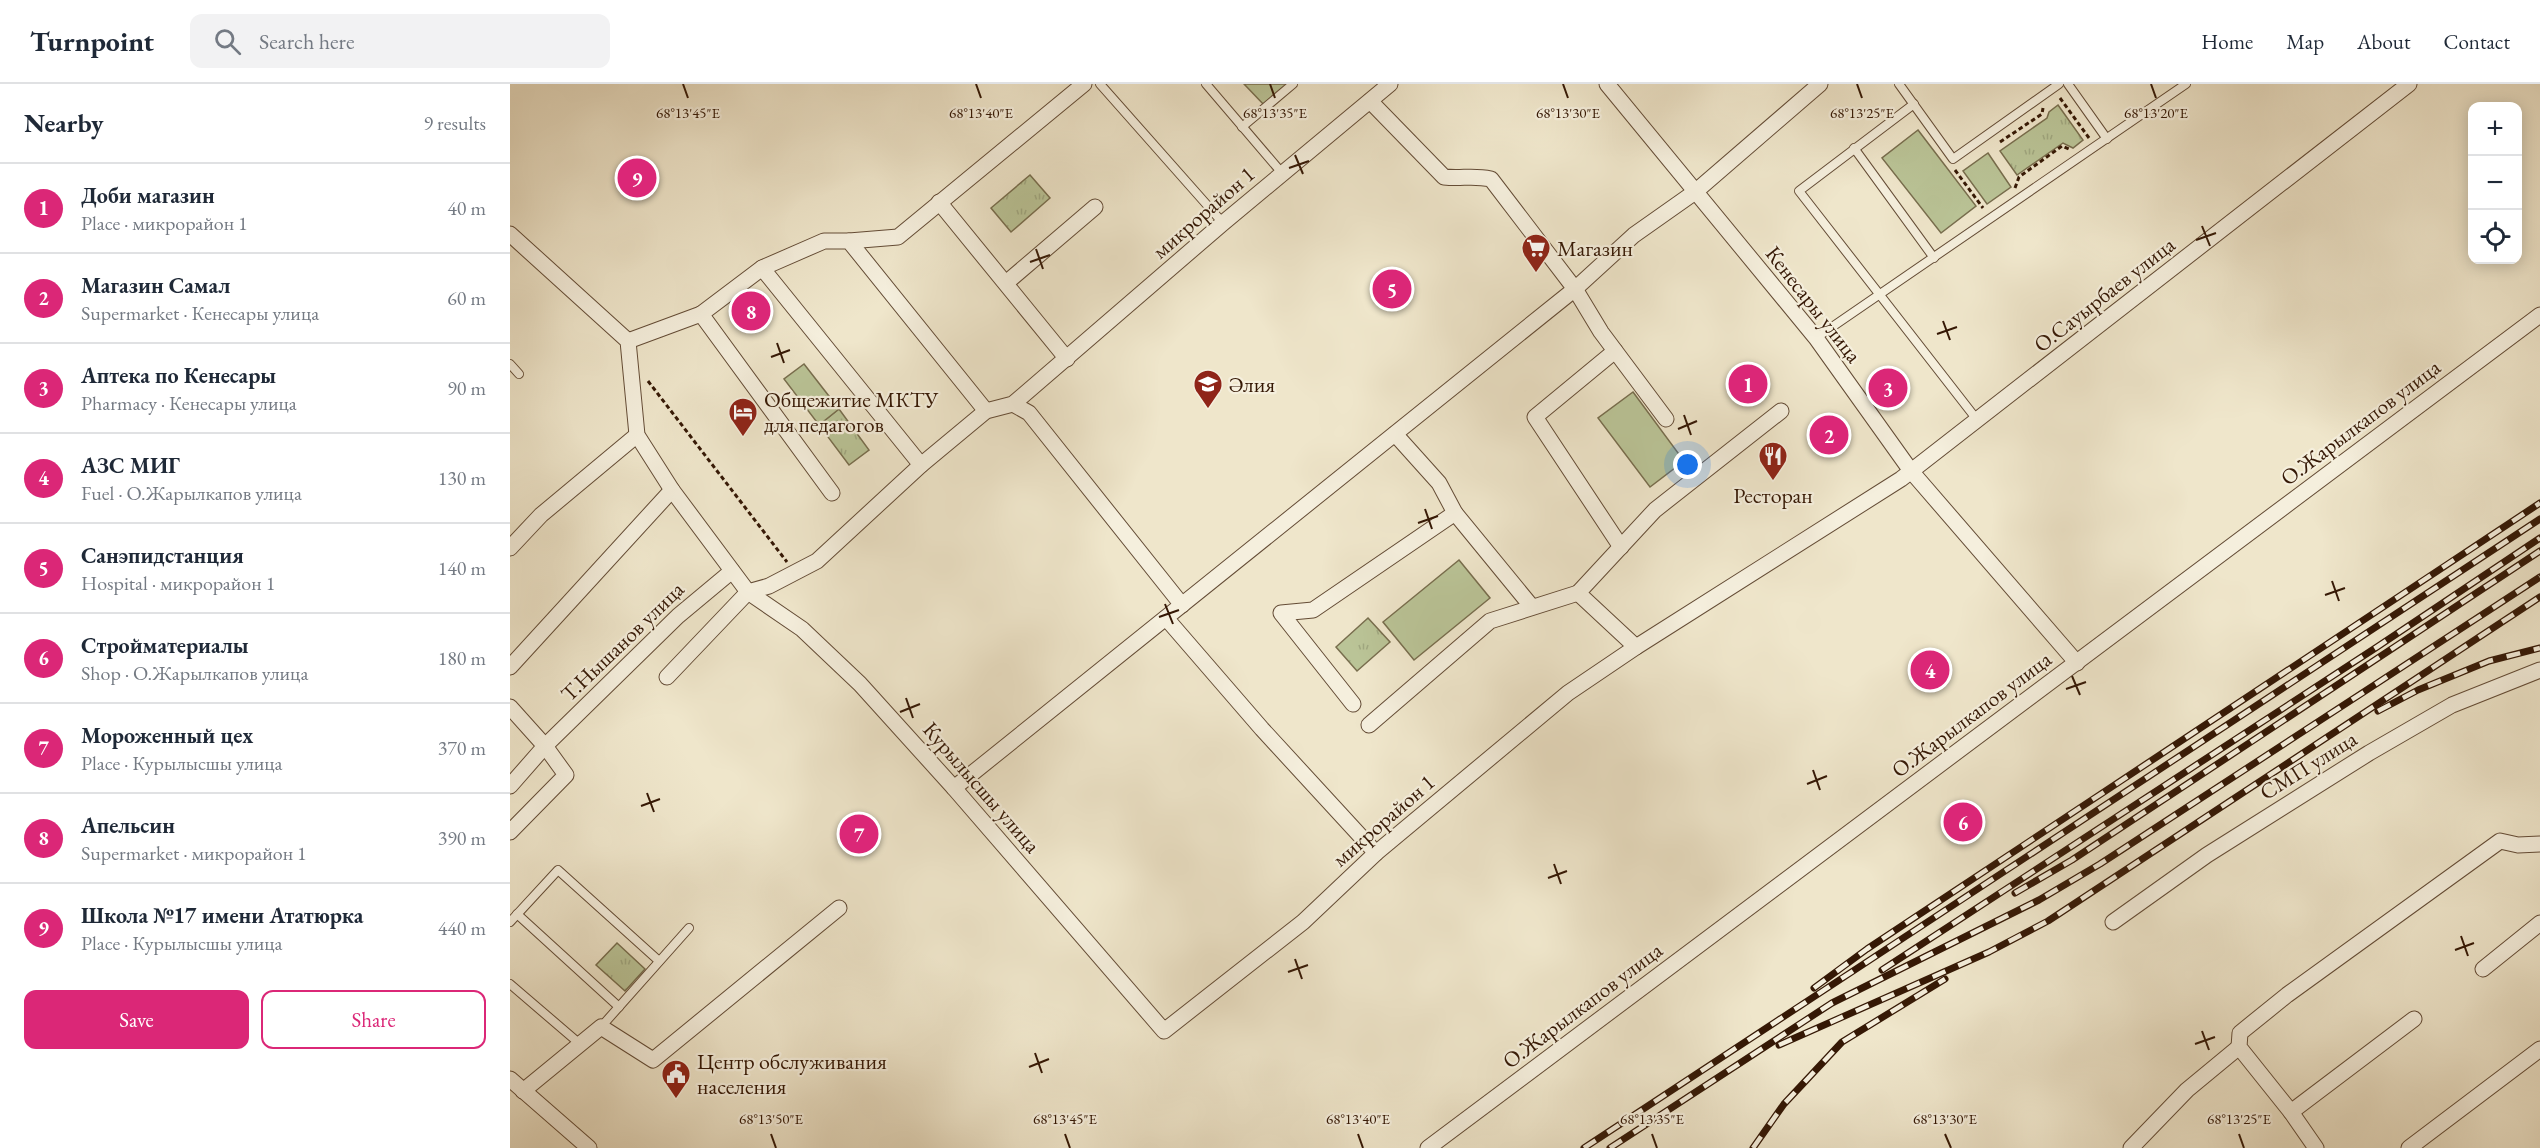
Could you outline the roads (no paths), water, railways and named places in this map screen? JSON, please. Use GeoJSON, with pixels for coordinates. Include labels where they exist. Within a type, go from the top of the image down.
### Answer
{"type":"FeatureCollection","features":[{"type":"Feature","properties":{"kind":"street"},"geometry":{"type":"LineString","coordinates":[[510,234],[629,349],[701,314],[762,268],[824,241],[898,237],[1084,84]]}},
{"type":"Feature","properties":{"kind":"street","name":"микрорайон 1"},"geometry":{"type":"LineString","coordinates":[[1013,404],[1222,223],[1390,84]]}},
{"type":"Feature","properties":{"kind":"street","name":"Кенесары улица"},"geometry":{"type":"LineString","coordinates":[[1607,84],[1816,338],[1911,471],[2077,663]]}},
{"type":"Feature","properties":{"kind":"street"},"geometry":{"type":"LineString","coordinates":[[954,788],[1575,289],[1634,235],[1695,192],[1820,84]]}},
{"type":"Feature","properties":{"kind":"street","name":"О.Сауырбаев улица"},"geometry":{"type":"LineString","coordinates":[[1911,471],[2409,84]]}},
{"type":"Feature","properties":{"kind":"street"},"geometry":{"type":"LineString","coordinates":[[1370,100],[1444,177],[1458,178],[1472,175],[1491,179],[1575,289],[1616,351],[1666,418]]}},
{"type":"Feature","properties":{"kind":"street"},"geometry":{"type":"LineString","coordinates":[[939,202],[1067,359]]}},
{"type":"Feature","properties":{"kind":"street"},"geometry":{"type":"LineString","coordinates":[[1006,283],[1095,207]]}},
{"type":"Feature","properties":{"kind":"street"},"geometry":{"type":"LineString","coordinates":[[849,241],[986,411]]}},
{"type":"Feature","properties":{"kind":"street"},"geometry":{"type":"LineString","coordinates":[[762,268],[921,465]]}},
{"type":"Feature","properties":{"kind":"street"},"geometry":{"type":"LineString","coordinates":[[701,314],[832,493]]}},
{"type":"Feature","properties":{"kind":"street","name":"О.Жарылкапов улица"},"geometry":{"type":"LineString","coordinates":[[1428,1148],[2540,315]]}},
{"type":"Feature","properties":{"kind":"street","name":"Курылысшы улица"},"geometry":{"type":"LineString","coordinates":[[629,349],[637,435],[672,490],[748,592],[802,629],[860,684],[954,788],[1164,1031]]}},
{"type":"Feature","properties":{"kind":"street"},"geometry":{"type":"LineString","coordinates":[[1616,351],[1535,417],[1621,547]]}},
{"type":"Feature","properties":{"kind":"street"},"geometry":{"type":"LineString","coordinates":[[667,677],[748,592],[770,586],[817,561],[921,465],[986,411],[1013,404],[1029,413],[1182,605]]}},
{"type":"Feature","properties":{"kind":"street"},"geometry":{"type":"LineString","coordinates":[[1369,725],[1490,621],[1578,593],[1655,510],[1781,411]]}},
{"type":"Feature","properties":{"kind":"street"},"geometry":{"type":"LineString","coordinates":[[1395,434],[1439,483],[1455,513],[1532,607]]}},
{"type":"Feature","properties":{"kind":"street"},"geometry":{"type":"LineString","coordinates":[[510,548],[542,515],[637,435]]}},
{"type":"Feature","properties":{"kind":"street","name":"микрорайон 1"},"geometry":{"type":"LineString","coordinates":[[1164,1031],[1303,922],[1376,853],[1568,693],[1911,471]]}},
{"type":"Feature","properties":{"kind":"street"},"geometry":{"type":"LineString","coordinates":[[510,667],[672,490]]}},
{"type":"Feature","properties":{"kind":"street"},"geometry":{"type":"LineString","coordinates":[[1353,704],[1281,613],[1313,610],[1455,513]]}},
{"type":"Feature","properties":{"kind":"street","name":"Т.Нышанов улица"},"geometry":{"type":"LineString","coordinates":[[510,786],[545,746],[678,616],[732,571]]}},
{"type":"Feature","properties":{"kind":"street"},"geometry":{"type":"LineString","coordinates":[[1578,593],[1636,647]]}},
{"type":"Feature","properties":{"kind":"street"},"geometry":{"type":"LineString","coordinates":[[1166,618],[1254,720],[1376,853]]}},
{"type":"Feature","properties":{"kind":"street","name":"СМП улица"},"geometry":{"type":"LineString","coordinates":[[2113,922],[2207,855],[2369,753],[2452,705],[2540,670]]}},
{"type":"Feature","properties":{"kind":"street"},"geometry":{"type":"LineString","coordinates":[[510,707],[545,746],[566,776],[510,832]]}},
{"type":"Feature","properties":{"kind":"street"},"geometry":{"type":"LineString","coordinates":[[2316,1148],[2291,1112],[2239,1047],[2240,1033],[2287,994],[2500,841],[2518,845],[2540,844]]}},
{"type":"Feature","properties":{"kind":"street"},"geometry":{"type":"LineString","coordinates":[[523,1091],[601,1027],[653,1060],[838,908]]}},
{"type":"Feature","properties":{"kind":"street"},"geometry":{"type":"LineString","coordinates":[[2483,969],[2540,923]]}},
{"type":"Feature","properties":{"kind":"street"},"geometry":{"type":"LineString","coordinates":[[2291,1112],[2414,1019]]}},
{"type":"Feature","properties":{"kind":"street"},"geometry":{"type":"LineString","coordinates":[[2131,1148],[2187,1090],[2239,1047]]}},
{"type":"Feature","properties":{"kind":"street"},"geometry":{"type":"LineString","coordinates":[[2409,1148],[2540,1049]]}},
{"type":"Feature","properties":{"kind":"street"},"geometry":{"type":"LineString","coordinates":[[510,1079],[589,1148]]}},
{"type":"Feature","properties":{"kind":"lane"},"geometry":{"type":"LineString","coordinates":[[1101,84],[1222,223]]}},
{"type":"Feature","properties":{"kind":"lane"},"geometry":{"type":"LineString","coordinates":[[1206,84],[1282,173]]}},
{"type":"Feature","properties":{"kind":"lane"},"geometry":{"type":"LineString","coordinates":[[1242,127],[1293,84]]}},
{"type":"Feature","properties":{"kind":"lane"},"geometry":{"type":"LineString","coordinates":[[1899,84],[1953,159],[2059,84]]}},
{"type":"Feature","properties":{"kind":"lane"},"geometry":{"type":"LineString","coordinates":[[2068,84],[2107,139]]}},
{"type":"Feature","properties":{"kind":"lane"},"geometry":{"type":"LineString","coordinates":[[1816,338],[2186,84]]}},
{"type":"Feature","properties":{"kind":"lane"},"geometry":{"type":"LineString","coordinates":[[1914,104],[1799,191],[1978,421]]}},
{"type":"Feature","properties":{"kind":"lane"},"geometry":{"type":"LineString","coordinates":[[1854,148],[1934,258]]}},
{"type":"Feature","properties":{"kind":"lane"},"geometry":{"type":"LineString","coordinates":[[510,364],[519,374]]}},
{"type":"Feature","properties":{"kind":"lane"},"geometry":{"type":"LineString","coordinates":[[510,922],[558,870],[659,961]]}},
{"type":"Feature","properties":{"kind":"lane"},"geometry":{"type":"LineString","coordinates":[[517,914],[619,1007]]}},
{"type":"Feature","properties":{"kind":"lane"},"geometry":{"type":"LineString","coordinates":[[601,1027],[689,928]]}},
{"type":"Feature","properties":{"kind":"lane"},"geometry":{"type":"LineString","coordinates":[[510,984],[580,1044]]}},
{"type":"Feature","properties":{"kind":"railway"},"geometry":{"type":"LineString","coordinates":[[1814,988],[1867,949],[2540,503]]}},
{"type":"Feature","properties":{"kind":"railway"},"geometry":{"type":"LineString","coordinates":[[1584,1148],[2540,519]]}},
{"type":"Feature","properties":{"kind":"railway"},"geometry":{"type":"LineString","coordinates":[[1882,970],[2540,538]]}},
{"type":"Feature","properties":{"kind":"railway"},"geometry":{"type":"LineString","coordinates":[[2015,893],[2072,860],[2540,551]]}},
{"type":"Feature","properties":{"kind":"railway"},"geometry":{"type":"LineString","coordinates":[[1610,1148],[1832,1003],[2039,900],[2100,864],[2540,577]]}},
{"type":"Feature","properties":{"kind":"railway"},"geometry":{"type":"LineString","coordinates":[[1779,1045],[1989,952],[2048,921],[2540,597]]}},
{"type":"Feature","properties":{"kind":"railway"},"geometry":{"type":"LineString","coordinates":[[2378,711],[2418,690],[2489,661],[2540,648]]}},
{"type":"Feature","properties":{"kind":"railway"},"geometry":{"type":"LineString","coordinates":[[1753,1148],[1784,1104],[1842,1042],[1945,979]]}},
{"type":"Feature","properties":{"kind":"place","name":"Школа №17 имени Ататюрка"},"geometry":{"type":"Point","coordinates":[637,178]}},
{"type":"Feature","properties":{"kind":"place","name":"Магазин"},"geometry":{"type":"Point","coordinates":[1536,274]}},
{"type":"Feature","properties":{"kind":"place","name":"Санэпидстанция"},"geometry":{"type":"Point","coordinates":[1392,289]}},
{"type":"Feature","properties":{"kind":"place","name":"Апельсин"},"geometry":{"type":"Point","coordinates":[751,311]}},
{"type":"Feature","properties":{"kind":"place","name":"Доби магазин"},"geometry":{"type":"Point","coordinates":[1748,384]}},
{"type":"Feature","properties":{"kind":"place","name":"Аптека по Кенесары"},"geometry":{"type":"Point","coordinates":[1888,388]}},
{"type":"Feature","properties":{"kind":"place","name":"Әлия"},"geometry":{"type":"Point","coordinates":[1208,410]}},
{"type":"Feature","properties":{"kind":"place","name":"Магазин Самал"},"geometry":{"type":"Point","coordinates":[1829,435]}},
{"type":"Feature","properties":{"kind":"place","name":"Общежитие МКТУ для педагогов"},"geometry":{"type":"Point","coordinates":[743,438]}},
{"type":"Feature","properties":{"kind":"place","name":"Ресторан"},"geometry":{"type":"Point","coordinates":[1773,482]}},
{"type":"Feature","properties":{"kind":"place","name":"АЗС МИГ"},"geometry":{"type":"Point","coordinates":[1930,670]}},
{"type":"Feature","properties":{"kind":"place","name":"Стройматериалы"},"geometry":{"type":"Point","coordinates":[1963,822]}},
{"type":"Feature","properties":{"kind":"place","name":"Мороженный цех"},"geometry":{"type":"Point","coordinates":[859,834]}},
{"type":"Feature","properties":{"kind":"place","name":"Центр обслуживания населения"},"geometry":{"type":"Point","coordinates":[676,1100]}}]}
